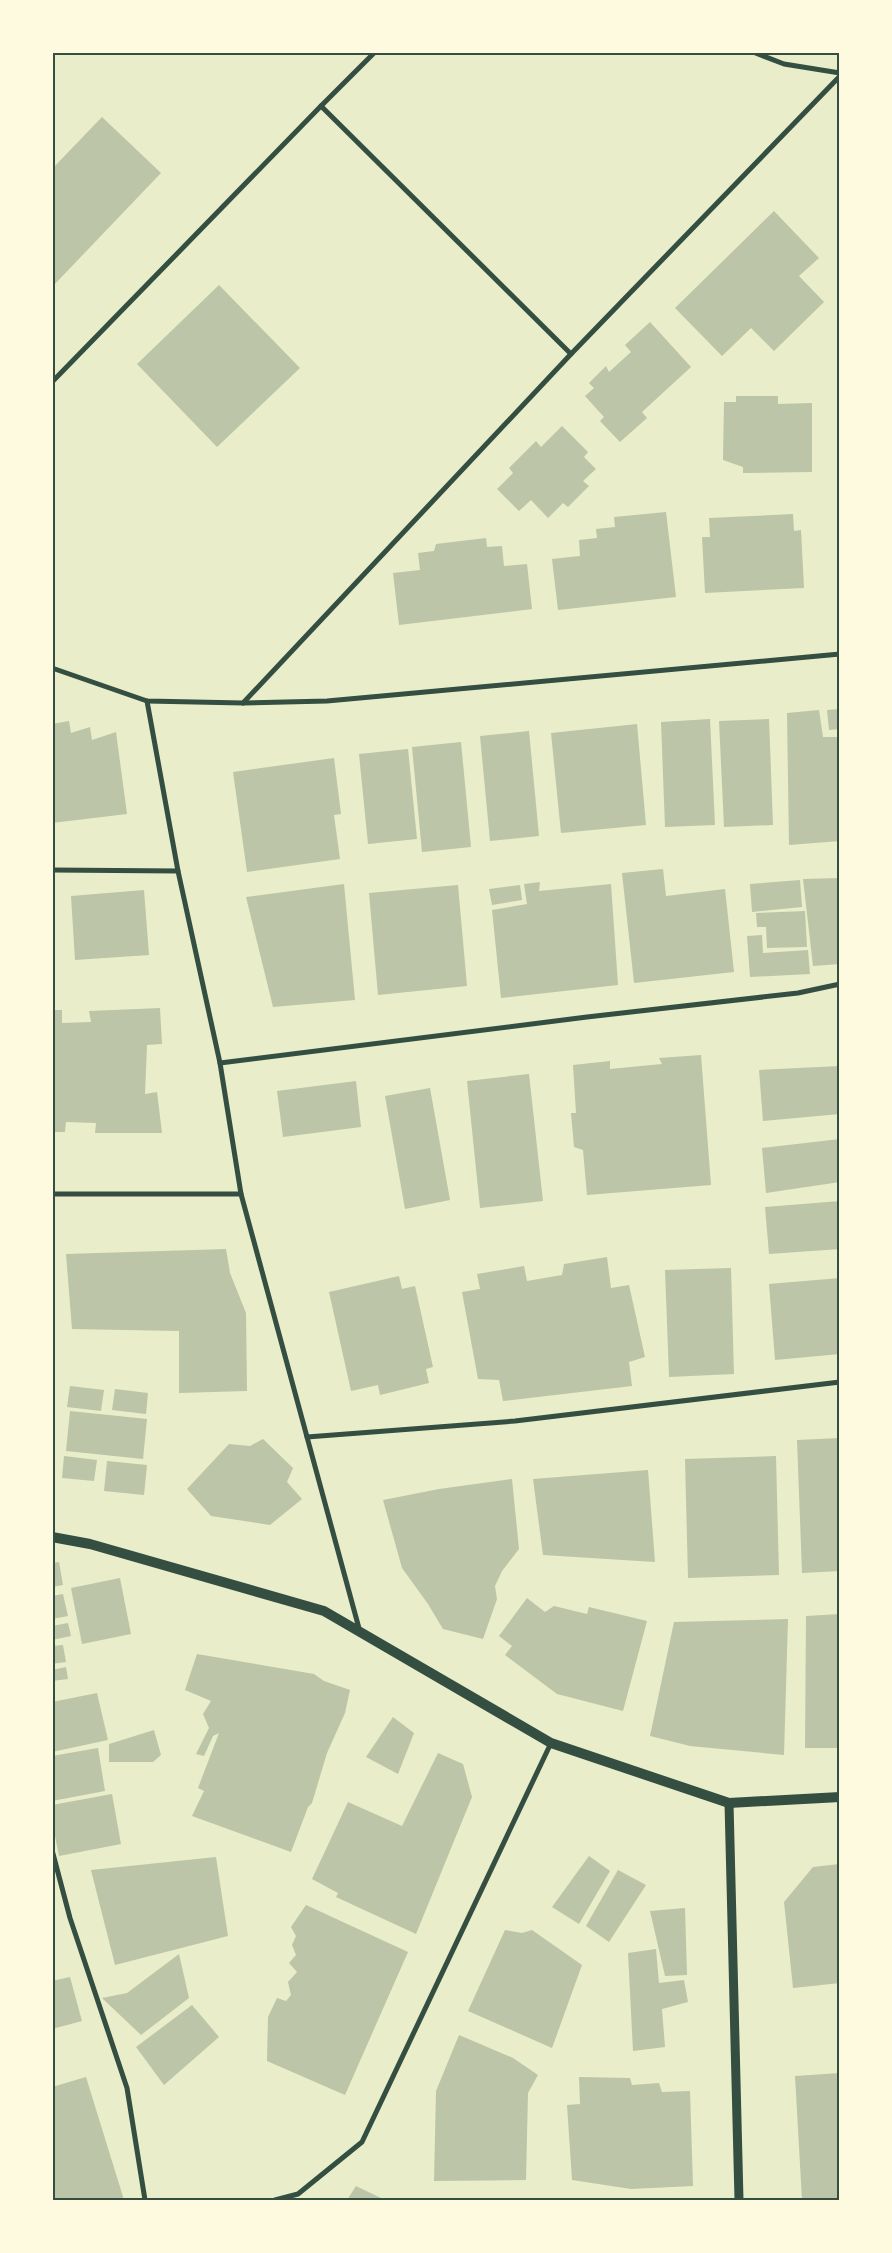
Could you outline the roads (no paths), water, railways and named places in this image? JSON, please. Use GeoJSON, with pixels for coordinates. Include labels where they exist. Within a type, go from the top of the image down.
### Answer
{"type":"FeatureCollection","features":[{"type":"Feature","properties":{"kind":"main road"},"geometry":{"type":"LineString","coordinates":[[52,1536],[90,1544],[324,1611],[551,1743],[730,1803],[840,1797]]}},
{"type":"Feature","properties":{"kind":"street"},"geometry":{"type":"LineString","coordinates":[[52,382],[375,52]]}},
{"type":"Feature","properties":{"kind":"street"},"geometry":{"type":"LineString","coordinates":[[753,52],[784,64],[840,75]]}},
{"type":"Feature","properties":{"kind":"street"},"geometry":{"type":"LineString","coordinates":[[244,703],[570,354],[840,75]]}},
{"type":"Feature","properties":{"kind":"street"},"geometry":{"type":"LineString","coordinates":[[321,106],[570,354]]}},
{"type":"Feature","properties":{"kind":"street"},"geometry":{"type":"LineString","coordinates":[[52,668],[147,701],[244,703],[327,701],[840,654]]}},
{"type":"Feature","properties":{"kind":"street"},"geometry":{"type":"LineString","coordinates":[[147,701],[178,871],[220,1063],[241,1194],[360,1632]]}},
{"type":"Feature","properties":{"kind":"street"},"geometry":{"type":"LineString","coordinates":[[52,870],[178,871]]}},
{"type":"Feature","properties":{"kind":"street"},"geometry":{"type":"LineString","coordinates":[[220,1063],[586,1017],[798,993],[840,984]]}},
{"type":"Feature","properties":{"kind":"street"},"geometry":{"type":"LineString","coordinates":[[52,1194],[241,1194]]}},
{"type":"Feature","properties":{"kind":"street"},"geometry":{"type":"LineString","coordinates":[[307,1437],[515,1421],[840,1382]]}},
{"type":"Feature","properties":{"kind":"street"},"geometry":{"type":"LineString","coordinates":[[276,2200],[298,2194],[362,2142],[551,1743]]}},
{"type":"Feature","properties":{"kind":"street"},"geometry":{"type":"LineString","coordinates":[[730,1803],[739,2200]]}},
{"type":"Feature","properties":{"kind":"street"},"geometry":{"type":"LineString","coordinates":[[52,1850],[70,1918],[128,2088],[145,2200]]}}]}
